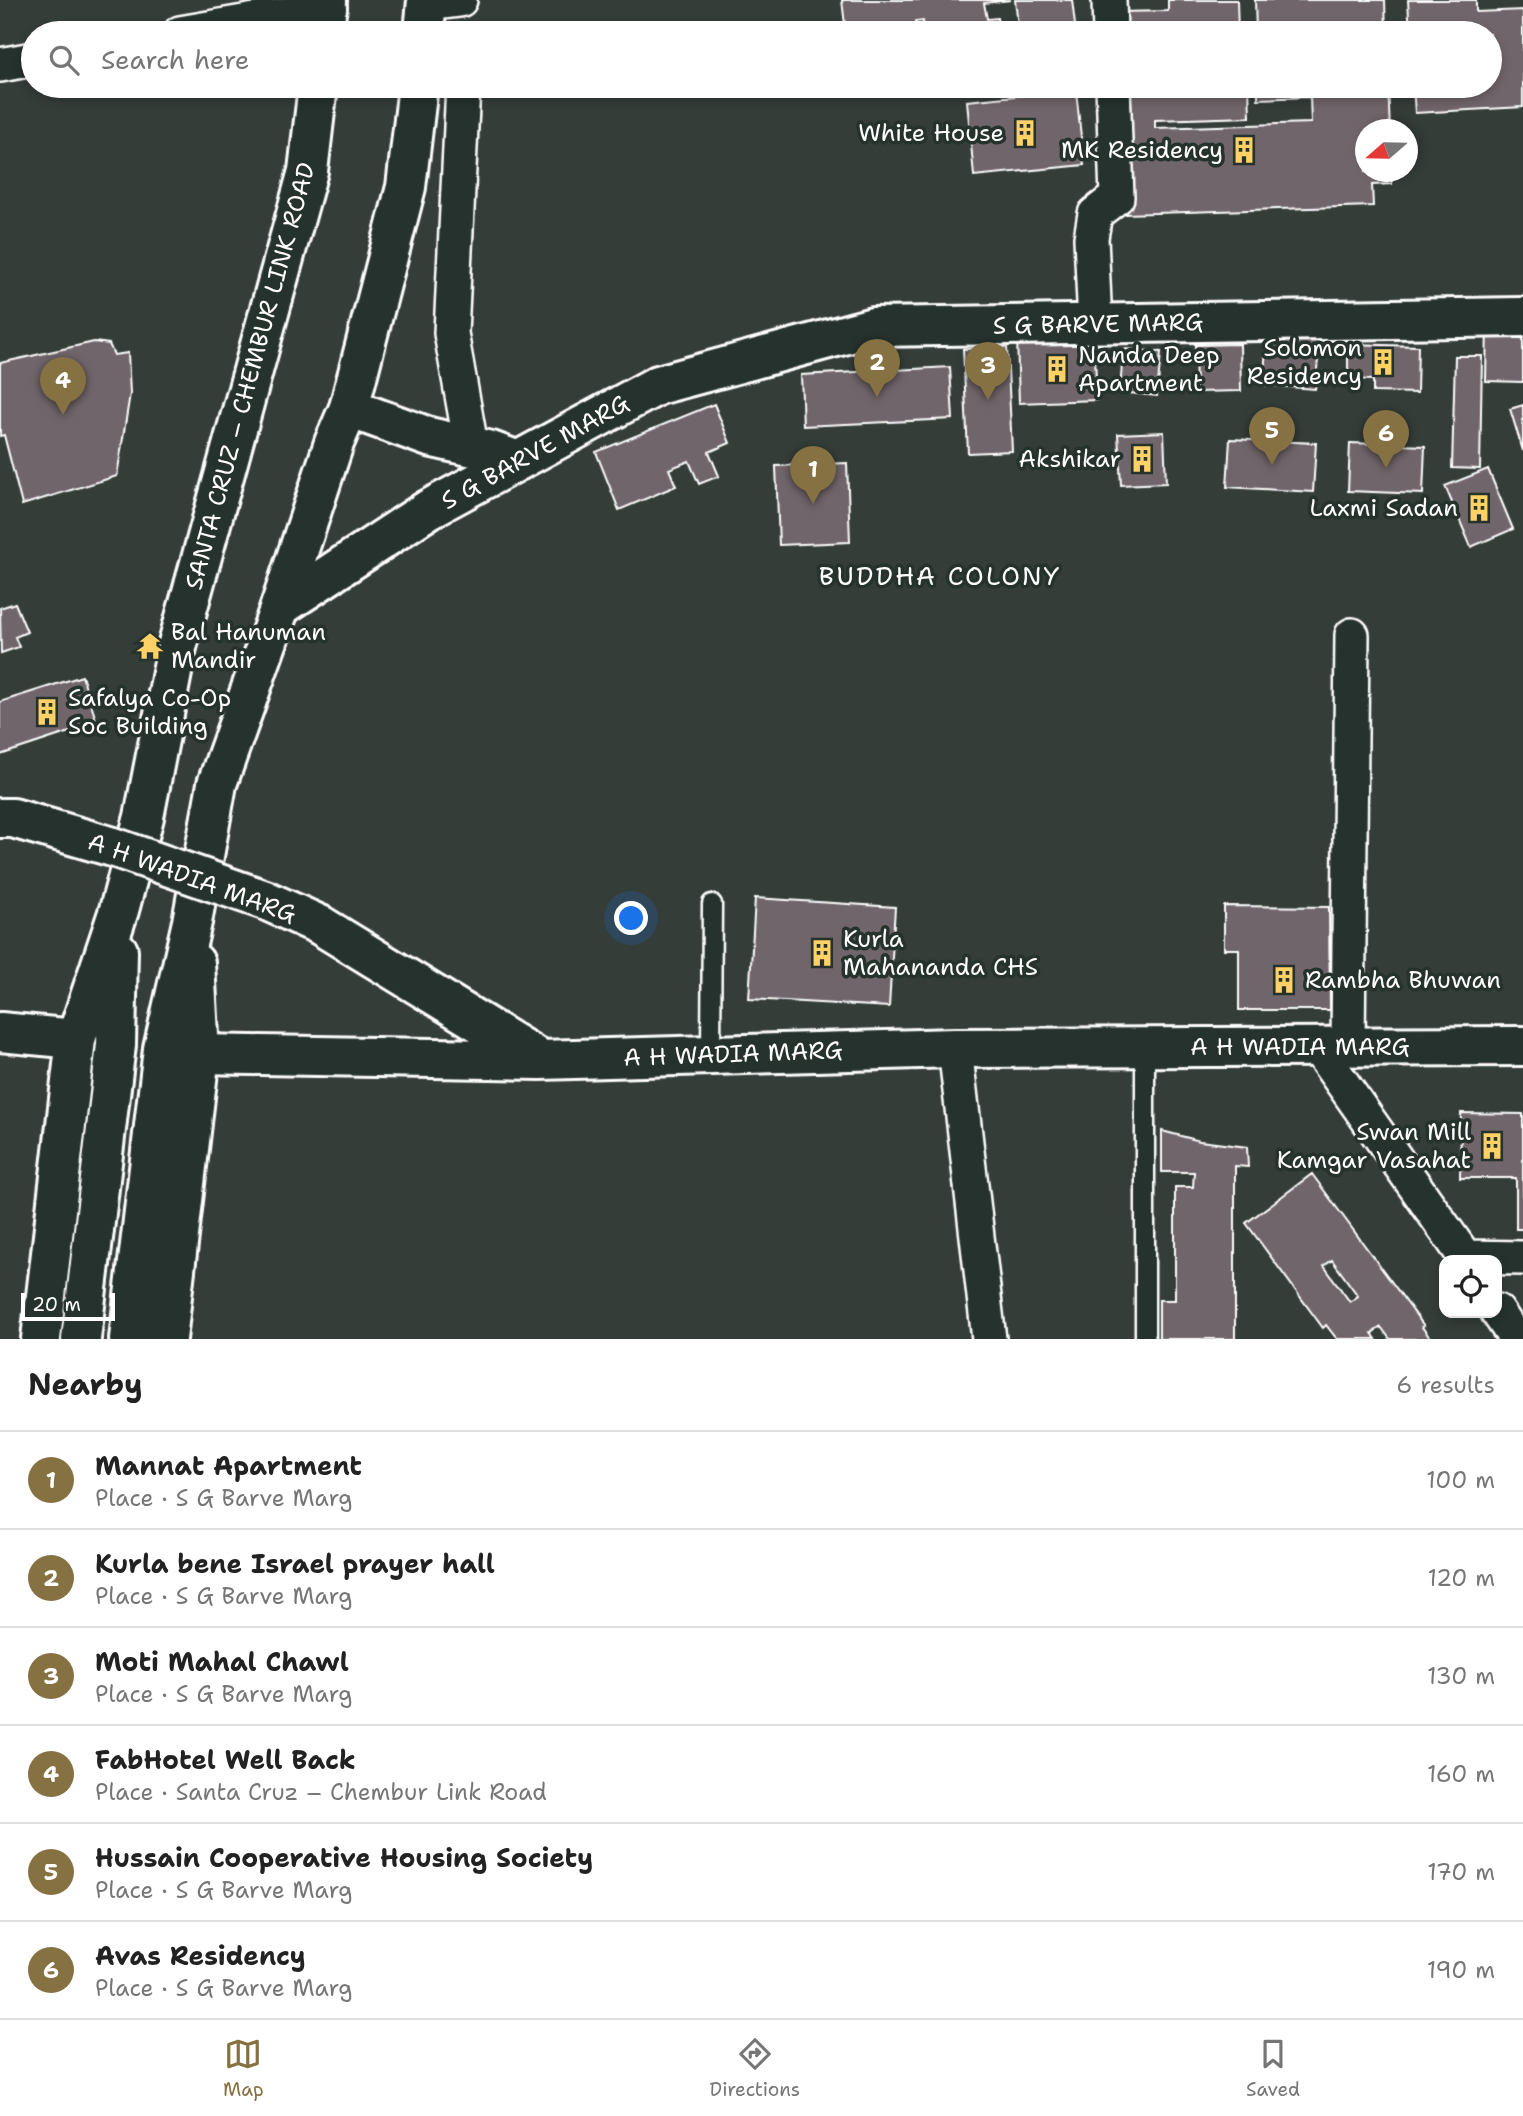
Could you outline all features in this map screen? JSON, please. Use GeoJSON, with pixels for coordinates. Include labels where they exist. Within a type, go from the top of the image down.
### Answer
{"type":"FeatureCollection","features":[{"type":"Feature","properties":{"kind":"main road","name":"SANTA CRUZ – CHEMBUR LINK ROAD"},"geometry":{"type":"LineString","coordinates":[[119,910],[144,817],[177,647],[308,171],[317,98]]}},
{"type":"Feature","properties":{"kind":"main road"},"geometry":{"type":"LineString","coordinates":[[129,1339],[163,1049],[192,922],[217,784],[348,408],[406,187],[417,98]]}},
{"type":"Feature","properties":{"kind":"main road","name":"S G BARVE MARG"},"geometry":{"type":"LineString","coordinates":[[280,607],[429,509],[658,385],[873,327],[1523,317]]}},
{"type":"Feature","properties":{"kind":"main road"},"geometry":{"type":"LineString","coordinates":[[348,408],[429,437],[491,451],[518,461]]}},
{"type":"Feature","properties":{"kind":"main road","name":"A H WADIA MARG"},"geometry":{"type":"LineString","coordinates":[[0,818],[13,818],[113,847],[265,900],[320,925],[540,1060],[956,1048],[1523,1046]]}},
{"type":"Feature","properties":{"kind":"main road"},"geometry":{"type":"LineString","coordinates":[[41,1339],[76,1039],[119,910]]}},
{"type":"Feature","properties":{"kind":"main road"},"geometry":{"type":"LineString","coordinates":[[81,1339],[116,1045],[119,910]]}},
{"type":"Feature","properties":{"kind":"main road"},"geometry":{"type":"LineString","coordinates":[[167,1339],[200,1054],[192,922]]}},
{"type":"Feature","properties":{"kind":"main road"},"geometry":{"type":"LineString","coordinates":[[0,1032],[76,1039]]}},
{"type":"Feature","properties":{"kind":"main road"},"geometry":{"type":"LineString","coordinates":[[200,1054],[540,1060]]}},
{"type":"Feature","properties":{"kind":"street"},"geometry":{"type":"LineString","coordinates":[[1109,0],[1110,21]]}},
{"type":"Feature","properties":{"kind":"street"},"geometry":{"type":"LineString","coordinates":[[254,21],[316,11]]}},
{"type":"Feature","properties":{"kind":"street"},"geometry":{"type":"LineString","coordinates":[[0,65],[21,61]]}},
{"type":"Feature","properties":{"kind":"street"},"geometry":{"type":"LineString","coordinates":[[462,98],[451,333],[471,446]]}},
{"type":"Feature","properties":{"kind":"street"},"geometry":{"type":"LineString","coordinates":[[1095,324],[1091,238],[1095,214],[1117,197],[1113,98]]}},
{"type":"Feature","properties":{"kind":"street"},"geometry":{"type":"LineString","coordinates":[[1352,635],[1333,1047],[1463,1255]]}},
{"type":"Feature","properties":{"kind":"street"},"geometry":{"type":"LineString","coordinates":[[956,1048],[989,1339]]}},
{"type":"Feature","properties":{"kind":"street"},"geometry":{"type":"LineString","coordinates":[[1502,1258],[1523,1258]]}},
{"type":"Feature","properties":{"kind":"street"},"geometry":{"type":"LineString","coordinates":[[1502,1318],[1516,1339]]}},
{"type":"Feature","properties":{"kind":"lane"},"geometry":{"type":"LineString","coordinates":[[711,1055],[712,904]]}},
{"type":"Feature","properties":{"kind":"lane"},"geometry":{"type":"LineString","coordinates":[[1145,1047],[1145,1339]]}},
{"type":"Feature","properties":{"kind":"building"},"geometry":{"type":"Polygon","coordinates":[[[842,0],[1011,0],[984,3],[987,19],[997,18],[997,21],[845,21],[842,0]]]}},
{"type":"Feature","properties":{"kind":"building"},"geometry":{"type":"Polygon","coordinates":[[[1015,0],[1072,0],[1075,21],[1018,21],[1015,0]]]}},
{"type":"Feature","properties":{"kind":"building"},"geometry":{"type":"Polygon","coordinates":[[[1168,0],[1237,0],[1238,21],[1117,21],[1117,12],[1168,11],[1168,0]]]}},
{"type":"Feature","properties":{"kind":"building"},"geometry":{"type":"Polygon","coordinates":[[[1255,0],[1385,0],[1386,21],[1256,21],[1255,0]]]}},
{"type":"Feature","properties":{"kind":"building"},"geometry":{"type":"Polygon","coordinates":[[[1408,0],[1476,0],[1476,12],[1523,10],[1523,107],[1415,113],[1414,98],[1502,98],[1502,21],[1409,21],[1408,0]]]}},
{"type":"Feature","properties":{"kind":"building","name":"White House"},"geometry":{"type":"Polygon","coordinates":[[[997,98],[1077,98],[1084,165],[974,176],[967,101],[997,98]]]}},
{"type":"Feature","properties":{"kind":"building","name":"MK Residency"},"geometry":{"type":"Polygon","coordinates":[[[1120,98],[1249,98],[1250,117],[1155,120],[1155,128],[1311,123],[1310,98],[1389,98],[1390,119],[1355,119],[1355,182],[1392,182],[1372,185],[1373,206],[1125,214],[1120,98]]]}},
{"type":"Feature","properties":{"kind":"building"},"geometry":{"type":"Polygon","coordinates":[[[1487,321],[1523,322],[1523,382],[1486,381],[1487,321]]]}},
{"type":"Feature","properties":{"kind":"building","name":"Nanda Deep Apartment"},"geometry":{"type":"Polygon","coordinates":[[[1094,335],[1097,400],[1019,403],[1017,337],[1094,335]]]}},
{"type":"Feature","properties":{"kind":"building"},"geometry":{"type":"Polygon","coordinates":[[[1267,336],[1320,340],[1315,389],[1263,385],[1267,336]]]}},
{"type":"Feature","properties":{"kind":"building"},"geometry":{"type":"Polygon","coordinates":[[[94,342],[109,344],[114,355],[128,353],[130,394],[117,476],[22,505],[4,435],[0,436],[0,363],[94,342]]]}},
{"type":"Feature","properties":{"kind":"building"},"geometry":{"type":"Polygon","coordinates":[[[1240,344],[1241,391],[1196,392],[1195,345],[1240,344]]]}},
{"type":"Feature","properties":{"kind":"building","name":"Solomon Residency"},"geometry":{"type":"Polygon","coordinates":[[[1348,344],[1418,346],[1417,393],[1373,392],[1373,380],[1348,379],[1348,344]]]}},
{"type":"Feature","properties":{"kind":"building"},"geometry":{"type":"Polygon","coordinates":[[[1007,347],[1012,451],[968,453],[963,349],[1007,347]]]}},
{"type":"Feature","properties":{"kind":"building"},"geometry":{"type":"Polygon","coordinates":[[[1123,349],[1161,352],[1157,396],[1120,392],[1123,349]]]}},
{"type":"Feature","properties":{"kind":"building"},"geometry":{"type":"Polygon","coordinates":[[[1455,356],[1482,356],[1480,469],[1452,468],[1455,356]]]}},
{"type":"Feature","properties":{"kind":"building"},"geometry":{"type":"Polygon","coordinates":[[[950,367],[953,419],[803,426],[801,375],[950,367]]]}},
{"type":"Feature","properties":{"kind":"building"},"geometry":{"type":"Polygon","coordinates":[[[714,404],[730,443],[709,452],[719,476],[699,484],[689,461],[669,469],[676,486],[619,510],[596,452],[714,404]]]}},
{"type":"Feature","properties":{"kind":"building"},"geometry":{"type":"Polygon","coordinates":[[[1523,405],[1523,451],[1510,409],[1523,405]]]}},
{"type":"Feature","properties":{"kind":"building","name":"Akshikar"},"geometry":{"type":"Polygon","coordinates":[[[1164,432],[1166,483],[1121,485],[1118,434],[1164,432]]]}},
{"type":"Feature","properties":{"kind":"building"},"geometry":{"type":"Polygon","coordinates":[[[1230,439],[1316,443],[1313,492],[1227,487],[1230,439]]]}},
{"type":"Feature","properties":{"kind":"building"},"geometry":{"type":"Polygon","coordinates":[[[1350,443],[1425,446],[1423,494],[1348,491],[1350,443]]]}},
{"type":"Feature","properties":{"kind":"building"},"geometry":{"type":"Polygon","coordinates":[[[847,463],[850,542],[779,545],[776,466],[847,463]]]}},
{"type":"Feature","properties":{"kind":"building","name":"Laxmi Sadan"},"geometry":{"type":"Polygon","coordinates":[[[1488,469],[1513,529],[1471,547],[1445,486],[1488,469]]]}},
{"type":"Feature","properties":{"kind":"building"},"geometry":{"type":"Polygon","coordinates":[[[15,603],[27,632],[15,637],[19,647],[1,653],[0,608],[15,603]]]}},
{"type":"Feature","properties":{"kind":"building","name":"Safalya Co-Op Soc Building"},"geometry":{"type":"Polygon","coordinates":[[[82,676],[97,723],[0,755],[0,702],[82,676]]]}},
{"type":"Feature","properties":{"kind":"building","name":"Kurla Mahananda CHS"},"geometry":{"type":"Polygon","coordinates":[[[755,898],[895,907],[889,1007],[749,999],[755,898]]]}},
{"type":"Feature","properties":{"kind":"building","name":"Rambha Bhuwan"},"geometry":{"type":"Polygon","coordinates":[[[1224,906],[1329,907],[1330,1010],[1239,1010],[1239,949],[1224,949],[1224,906]]]}},
{"type":"Feature","properties":{"kind":"building","name":"Swan Mill Kamgar Vasahat"},"geometry":{"type":"Polygon","coordinates":[[[1461,1113],[1523,1114],[1523,1229],[1516,1229],[1516,1178],[1460,1178],[1461,1113]]]}},
{"type":"Feature","properties":{"kind":"building"},"geometry":{"type":"Polygon","coordinates":[[[1162,1131],[1200,1141],[1247,1147],[1248,1167],[1235,1166],[1235,1339],[1159,1339],[1159,1300],[1175,1300],[1175,1187],[1193,1187],[1194,1172],[1162,1172],[1162,1131]]]}},
{"type":"Feature","properties":{"kind":"building"},"geometry":{"type":"Polygon","coordinates":[[[1312,1174],[1431,1339],[1390,1339],[1381,1327],[1372,1333],[1376,1339],[1337,1339],[1326,1325],[1323,1328],[1246,1223],[1312,1174]],[[1332,1260],[1324,1266],[1350,1302],[1358,1296],[1332,1260]]]}},
{"type":"Feature","properties":{"kind":"place","name":"White House"},"geometry":{"type":"Point","coordinates":[1025,133]}},
{"type":"Feature","properties":{"kind":"place","name":"MK Residency"},"geometry":{"type":"Point","coordinates":[1244,150]}},
{"type":"Feature","properties":{"kind":"place","name":"Solomon Residency"},"geometry":{"type":"Point","coordinates":[1383,362]}},
{"type":"Feature","properties":{"kind":"place","name":"Nanda Deep Apartment"},"geometry":{"type":"Point","coordinates":[1057,369]}},
{"type":"Feature","properties":{"kind":"place","name":"Kurla bene Israel prayer hall"},"geometry":{"type":"Point","coordinates":[877,397]}},
{"type":"Feature","properties":{"kind":"place","name":"Moti Mahal Chawl"},"geometry":{"type":"Point","coordinates":[988,400]}},
{"type":"Feature","properties":{"kind":"place","name":"FabHotel Well Back"},"geometry":{"type":"Point","coordinates":[63,415]}},
{"type":"Feature","properties":{"kind":"place","name":"Akshikar"},"geometry":{"type":"Point","coordinates":[1142,459]}},
{"type":"Feature","properties":{"kind":"place","name":"Hussain Cooperative Housing Society"},"geometry":{"type":"Point","coordinates":[1272,465]}},
{"type":"Feature","properties":{"kind":"place","name":"Avas Residency"},"geometry":{"type":"Point","coordinates":[1386,468]}},
{"type":"Feature","properties":{"kind":"place","name":"Mannat Apartment"},"geometry":{"type":"Point","coordinates":[813,504]}},
{"type":"Feature","properties":{"kind":"place","name":"Laxmi Sadan"},"geometry":{"type":"Point","coordinates":[1479,508]}},
{"type":"Feature","properties":{"kind":"place","name":"Bal Hanuman Mandir"},"geometry":{"type":"Point","coordinates":[150,646]}},
{"type":"Feature","properties":{"kind":"place","name":"Safalya Co-Op Soc Building"},"geometry":{"type":"Point","coordinates":[47,712]}},
{"type":"Feature","properties":{"kind":"place","name":"Kurla Mahananda CHS"},"geometry":{"type":"Point","coordinates":[822,953]}},
{"type":"Feature","properties":{"kind":"place","name":"Rambha Bhuwan"},"geometry":{"type":"Point","coordinates":[1284,980]}},
{"type":"Feature","properties":{"kind":"place","name":"Swan Mill Kamgar Vasahat"},"geometry":{"type":"Point","coordinates":[1492,1146]}},
{"type":"Feature","properties":{"kind":"district","name":"BUDDHA COLONY"},"geometry":{"type":"Point","coordinates":[940,576]}}]}
